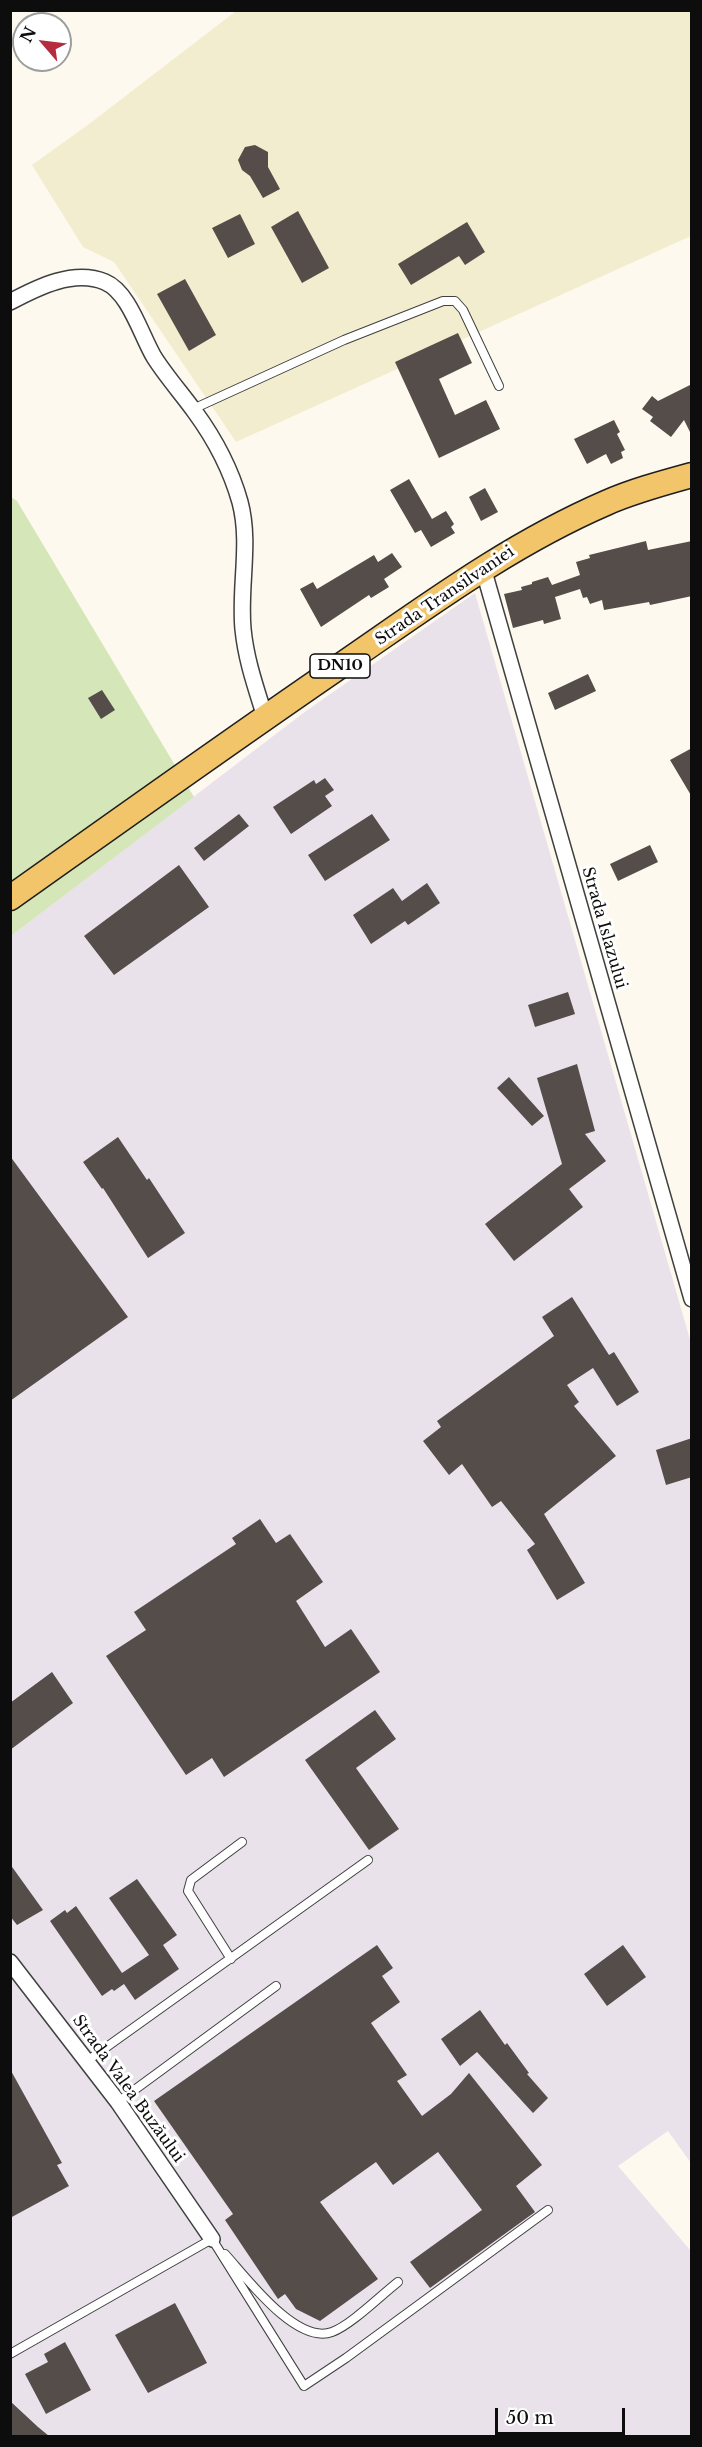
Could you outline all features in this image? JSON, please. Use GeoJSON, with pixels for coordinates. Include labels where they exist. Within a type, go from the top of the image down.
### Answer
{"type":"FeatureCollection","features":[{"type":"Feature","properties":{"kind":"main road","name":"Strada Transilvaniei"},"geometry":{"type":"LineString","coordinates":[[10,898],[265,717],[483,568],[531,540],[606,503],[692,475]]}},
{"type":"Feature","properties":{"kind":"street"},"geometry":{"type":"LineString","coordinates":[[10,302],[41,285],[60,281],[91,278],[106,283],[120,292],[155,358],[193,409],[228,467],[240,502],[244,527],[243,628],[250,672],[265,717]]}},
{"type":"Feature","properties":{"kind":"street","name":"Strada Islazului"},"geometry":{"type":"LineString","coordinates":[[483,568],[692,1299]]}},
{"type":"Feature","properties":{"kind":"street","name":"Strada Valea Buzăului"},"geometry":{"type":"LineString","coordinates":[[10,1962],[118,2102],[212,2240]]}},
{"type":"Feature","properties":{"kind":"lane"},"geometry":{"type":"LineString","coordinates":[[193,409],[344,340],[443,301],[455,301],[463,310],[500,386]]}},
{"type":"Feature","properties":{"kind":"lane"},"geometry":{"type":"LineString","coordinates":[[231,1959],[188,1891],[191,1881],[242,1842]]}},
{"type":"Feature","properties":{"kind":"lane"},"geometry":{"type":"LineString","coordinates":[[87,2061],[368,1860]]}},
{"type":"Feature","properties":{"kind":"lane"},"geometry":{"type":"LineString","coordinates":[[118,2102],[276,1986]]}},
{"type":"Feature","properties":{"kind":"lane"},"geometry":{"type":"LineString","coordinates":[[212,2240],[304,2386],[346,2358],[548,2210]]}},
{"type":"Feature","properties":{"kind":"lane"},"geometry":{"type":"LineString","coordinates":[[212,2240],[280,2314],[297,2326],[313,2332],[327,2334],[341,2328],[398,2282]]}},
{"type":"Feature","properties":{"kind":"lane"},"geometry":{"type":"LineString","coordinates":[[10,2354],[212,2240]]}},
{"type":"Feature","properties":{"kind":"shaded area"},"geometry":{"type":"Polygon","coordinates":[[[236,11],[691,11],[691,236],[236,442],[114,262],[83,247],[32,165],[236,11]]]}},
{"type":"Feature","properties":{"kind":"shaded area"},"geometry":{"type":"Polygon","coordinates":[[[475,593],[691,1343],[691,2163],[668,2131],[618,2166],[691,2251],[691,2436],[11,2436],[11,936],[306,711],[475,593]]]}},
{"type":"Feature","properties":{"kind":"green space"},"geometry":{"type":"Polygon","coordinates":[[[11,497],[17,501],[194,797],[11,936],[11,497]]]}},
{"type":"Feature","properties":{"kind":"building"},"geometry":{"type":"Polygon","coordinates":[[[255,145],[268,152],[268,167],[280,189],[263,198],[250,176],[242,170],[238,160],[245,147],[255,145]]]}},
{"type":"Feature","properties":{"kind":"building"},"geometry":{"type":"Polygon","coordinates":[[[298,211],[329,268],[302,283],[271,227],[298,211]]]}},
{"type":"Feature","properties":{"kind":"building"},"geometry":{"type":"Polygon","coordinates":[[[240,214],[255,244],[228,258],[212,228],[240,214]]]}},
{"type":"Feature","properties":{"kind":"building"},"geometry":{"type":"Polygon","coordinates":[[[467,222],[485,252],[465,265],[459,256],[411,285],[398,264],[467,222]]]}},
{"type":"Feature","properties":{"kind":"building"},"geometry":{"type":"Polygon","coordinates":[[[185,279],[216,335],[189,351],[157,294],[185,279]]]}},
{"type":"Feature","properties":{"kind":"building"},"geometry":{"type":"Polygon","coordinates":[[[458,333],[472,363],[439,379],[455,415],[486,400],[500,429],[439,458],[395,362],[458,333]]]}},
{"type":"Feature","properties":{"kind":"building"},"geometry":{"type":"Polygon","coordinates":[[[692,384],[692,436],[684,420],[671,437],[650,421],[653,417],[642,409],[652,396],[658,401],[692,384]]]}},
{"type":"Feature","properties":{"kind":"building"},"geometry":{"type":"Polygon","coordinates":[[[614,420],[620,432],[617,434],[625,450],[621,452],[623,458],[611,464],[606,454],[587,464],[574,439],[614,420]]]}},
{"type":"Feature","properties":{"kind":"building"},"geometry":{"type":"Polygon","coordinates":[[[409,479],[432,519],[446,511],[454,524],[451,527],[455,533],[431,547],[421,530],[415,533],[390,490],[409,479]]]}},
{"type":"Feature","properties":{"kind":"building"},"geometry":{"type":"Polygon","coordinates":[[[485,488],[498,512],[481,521],[469,497],[485,488]]]}},
{"type":"Feature","properties":{"kind":"building"},"geometry":{"type":"Polygon","coordinates":[[[646,541],[648,550],[692,541],[692,596],[650,605],[649,602],[604,610],[602,600],[590,604],[587,597],[583,598],[580,589],[555,597],[561,619],[544,624],[543,620],[513,628],[504,594],[522,590],[521,587],[548,577],[552,585],[580,575],[576,562],[590,558],[589,555],[646,541]]]}},
{"type":"Feature","properties":{"kind":"building"},"geometry":{"type":"Polygon","coordinates":[[[392,553],[402,567],[384,579],[389,587],[371,598],[369,595],[321,627],[300,589],[313,582],[317,589],[374,555],[378,562],[392,553]]]}},
{"type":"Feature","properties":{"kind":"building"},"geometry":{"type":"Polygon","coordinates":[[[588,674],[596,691],[555,710],[548,693],[588,674]]]}},
{"type":"Feature","properties":{"kind":"building"},"geometry":{"type":"Polygon","coordinates":[[[102,690],[115,710],[101,719],[88,698],[102,690]]]}},
{"type":"Feature","properties":{"kind":"building"},"geometry":{"type":"Polygon","coordinates":[[[692,748],[692,797],[670,760],[692,748]]]}},
{"type":"Feature","properties":{"kind":"building"},"geometry":{"type":"Polygon","coordinates":[[[325,778],[334,790],[325,796],[332,806],[291,834],[273,807],[314,780],[316,784],[325,778]]]}},
{"type":"Feature","properties":{"kind":"building"},"geometry":{"type":"Polygon","coordinates":[[[239,814],[249,826],[204,861],[194,848],[239,814]]]}},
{"type":"Feature","properties":{"kind":"building"},"geometry":{"type":"Polygon","coordinates":[[[372,814],[390,840],[325,881],[308,855],[372,814]]]}},
{"type":"Feature","properties":{"kind":"building"},"geometry":{"type":"Polygon","coordinates":[[[650,845],[658,862],[618,881],[610,864],[650,845]]]}},
{"type":"Feature","properties":{"kind":"building"},"geometry":{"type":"Polygon","coordinates":[[[179,865],[209,907],[114,975],[84,936],[179,865]]]}},
{"type":"Feature","properties":{"kind":"building"},"geometry":{"type":"Polygon","coordinates":[[[427,883],[440,903],[408,925],[405,921],[371,944],[353,915],[393,888],[402,901],[427,883]]]}},
{"type":"Feature","properties":{"kind":"building"},"geometry":{"type":"Polygon","coordinates":[[[568,992],[575,1014],[535,1027],[528,1005],[568,992]]]}},
{"type":"Feature","properties":{"kind":"building"},"geometry":{"type":"Polygon","coordinates":[[[577,1064],[595,1131],[585,1134],[606,1161],[569,1189],[583,1207],[514,1261],[485,1224],[562,1164],[537,1078],[577,1064]]]}},
{"type":"Feature","properties":{"kind":"building"},"geometry":{"type":"Polygon","coordinates":[[[509,1077],[544,1116],[532,1126],[497,1088],[509,1077]]]}},
{"type":"Feature","properties":{"kind":"building"},"geometry":{"type":"Polygon","coordinates":[[[118,1137],[147,1180],[149,1178],[185,1233],[148,1258],[103,1188],[83,1162],[118,1137]]]}},
{"type":"Feature","properties":{"kind":"building"},"geometry":{"type":"Polygon","coordinates":[[[10,1156],[128,1317],[10,1401],[10,1156]]]}},
{"type":"Feature","properties":{"kind":"building"},"geometry":{"type":"Polygon","coordinates":[[[572,1297],[609,1355],[614,1352],[639,1392],[617,1406],[593,1368],[567,1385],[579,1402],[574,1406],[616,1456],[544,1514],[585,1583],[557,1600],[527,1550],[535,1544],[501,1501],[492,1507],[462,1464],[449,1475],[423,1441],[441,1427],[437,1421],[554,1336],[542,1317],[572,1297]]]}},
{"type":"Feature","properties":{"kind":"building"},"geometry":{"type":"Polygon","coordinates":[[[692,1438],[692,1477],[666,1485],[656,1450],[692,1438]]]}},
{"type":"Feature","properties":{"kind":"building"},"geometry":{"type":"Polygon","coordinates":[[[260,1519],[276,1543],[290,1534],[323,1582],[296,1601],[325,1647],[351,1629],[380,1672],[224,1777],[212,1758],[186,1775],[106,1656],[146,1630],[134,1612],[236,1544],[232,1538],[260,1519]]]}},
{"type":"Feature","properties":{"kind":"building"},"geometry":{"type":"Polygon","coordinates":[[[52,1672],[73,1703],[10,1750],[10,1703],[52,1672]]]}},
{"type":"Feature","properties":{"kind":"building"},"geometry":{"type":"Polygon","coordinates":[[[375,1710],[396,1739],[356,1768],[399,1829],[369,1850],[305,1760],[375,1710]]]}},
{"type":"Feature","properties":{"kind":"building"},"geometry":{"type":"Polygon","coordinates":[[[10,1864],[43,1910],[17,1925],[10,1916],[10,1864]]]}},
{"type":"Feature","properties":{"kind":"building"},"geometry":{"type":"Polygon","coordinates":[[[137,1879],[177,1935],[163,1945],[179,1969],[135,2000],[124,1984],[102,1996],[50,1921],[65,1910],[67,1913],[76,1906],[122,1973],[149,1955],[109,1898],[137,1879]]]}},
{"type":"Feature","properties":{"kind":"building"},"geometry":{"type":"Polygon","coordinates":[[[377,1945],[393,1968],[382,1976],[400,2002],[371,2023],[407,2075],[397,2081],[422,2116],[451,2094],[469,2073],[542,2165],[516,2186],[535,2212],[430,2288],[410,2262],[482,2210],[438,2152],[393,2185],[376,2162],[320,2202],[378,2279],[320,2321],[296,2309],[285,2294],[278,2299],[225,2220],[233,2214],[154,2101],[377,1945]]]}},
{"type":"Feature","properties":{"kind":"building"},"geometry":{"type":"Polygon","coordinates":[[[623,1945],[646,1977],[607,2006],[584,1974],[623,1945]]]}},
{"type":"Feature","properties":{"kind":"building"},"geometry":{"type":"Polygon","coordinates":[[[480,2010],[529,2073],[527,2074],[548,2098],[533,2113],[477,2052],[460,2066],[441,2039],[480,2010]]]}},
{"type":"Feature","properties":{"kind":"building"},"geometry":{"type":"Polygon","coordinates":[[[10,2069],[62,2163],[57,2165],[69,2186],[10,2218],[10,2069]]]}},
{"type":"Feature","properties":{"kind":"building"},"geometry":{"type":"Polygon","coordinates":[[[175,2303],[207,2363],[148,2393],[115,2335],[175,2303]]]}},
{"type":"Feature","properties":{"kind":"building"},"geometry":{"type":"Polygon","coordinates":[[[65,2342],[91,2390],[46,2414],[25,2374],[48,2362],[44,2354],[65,2342]]]}},
{"type":"Feature","properties":{"kind":"building"},"geometry":{"type":"Polygon","coordinates":[[[10,2401],[38,2427],[49,2436],[10,2436],[10,2401]]]}}]}
